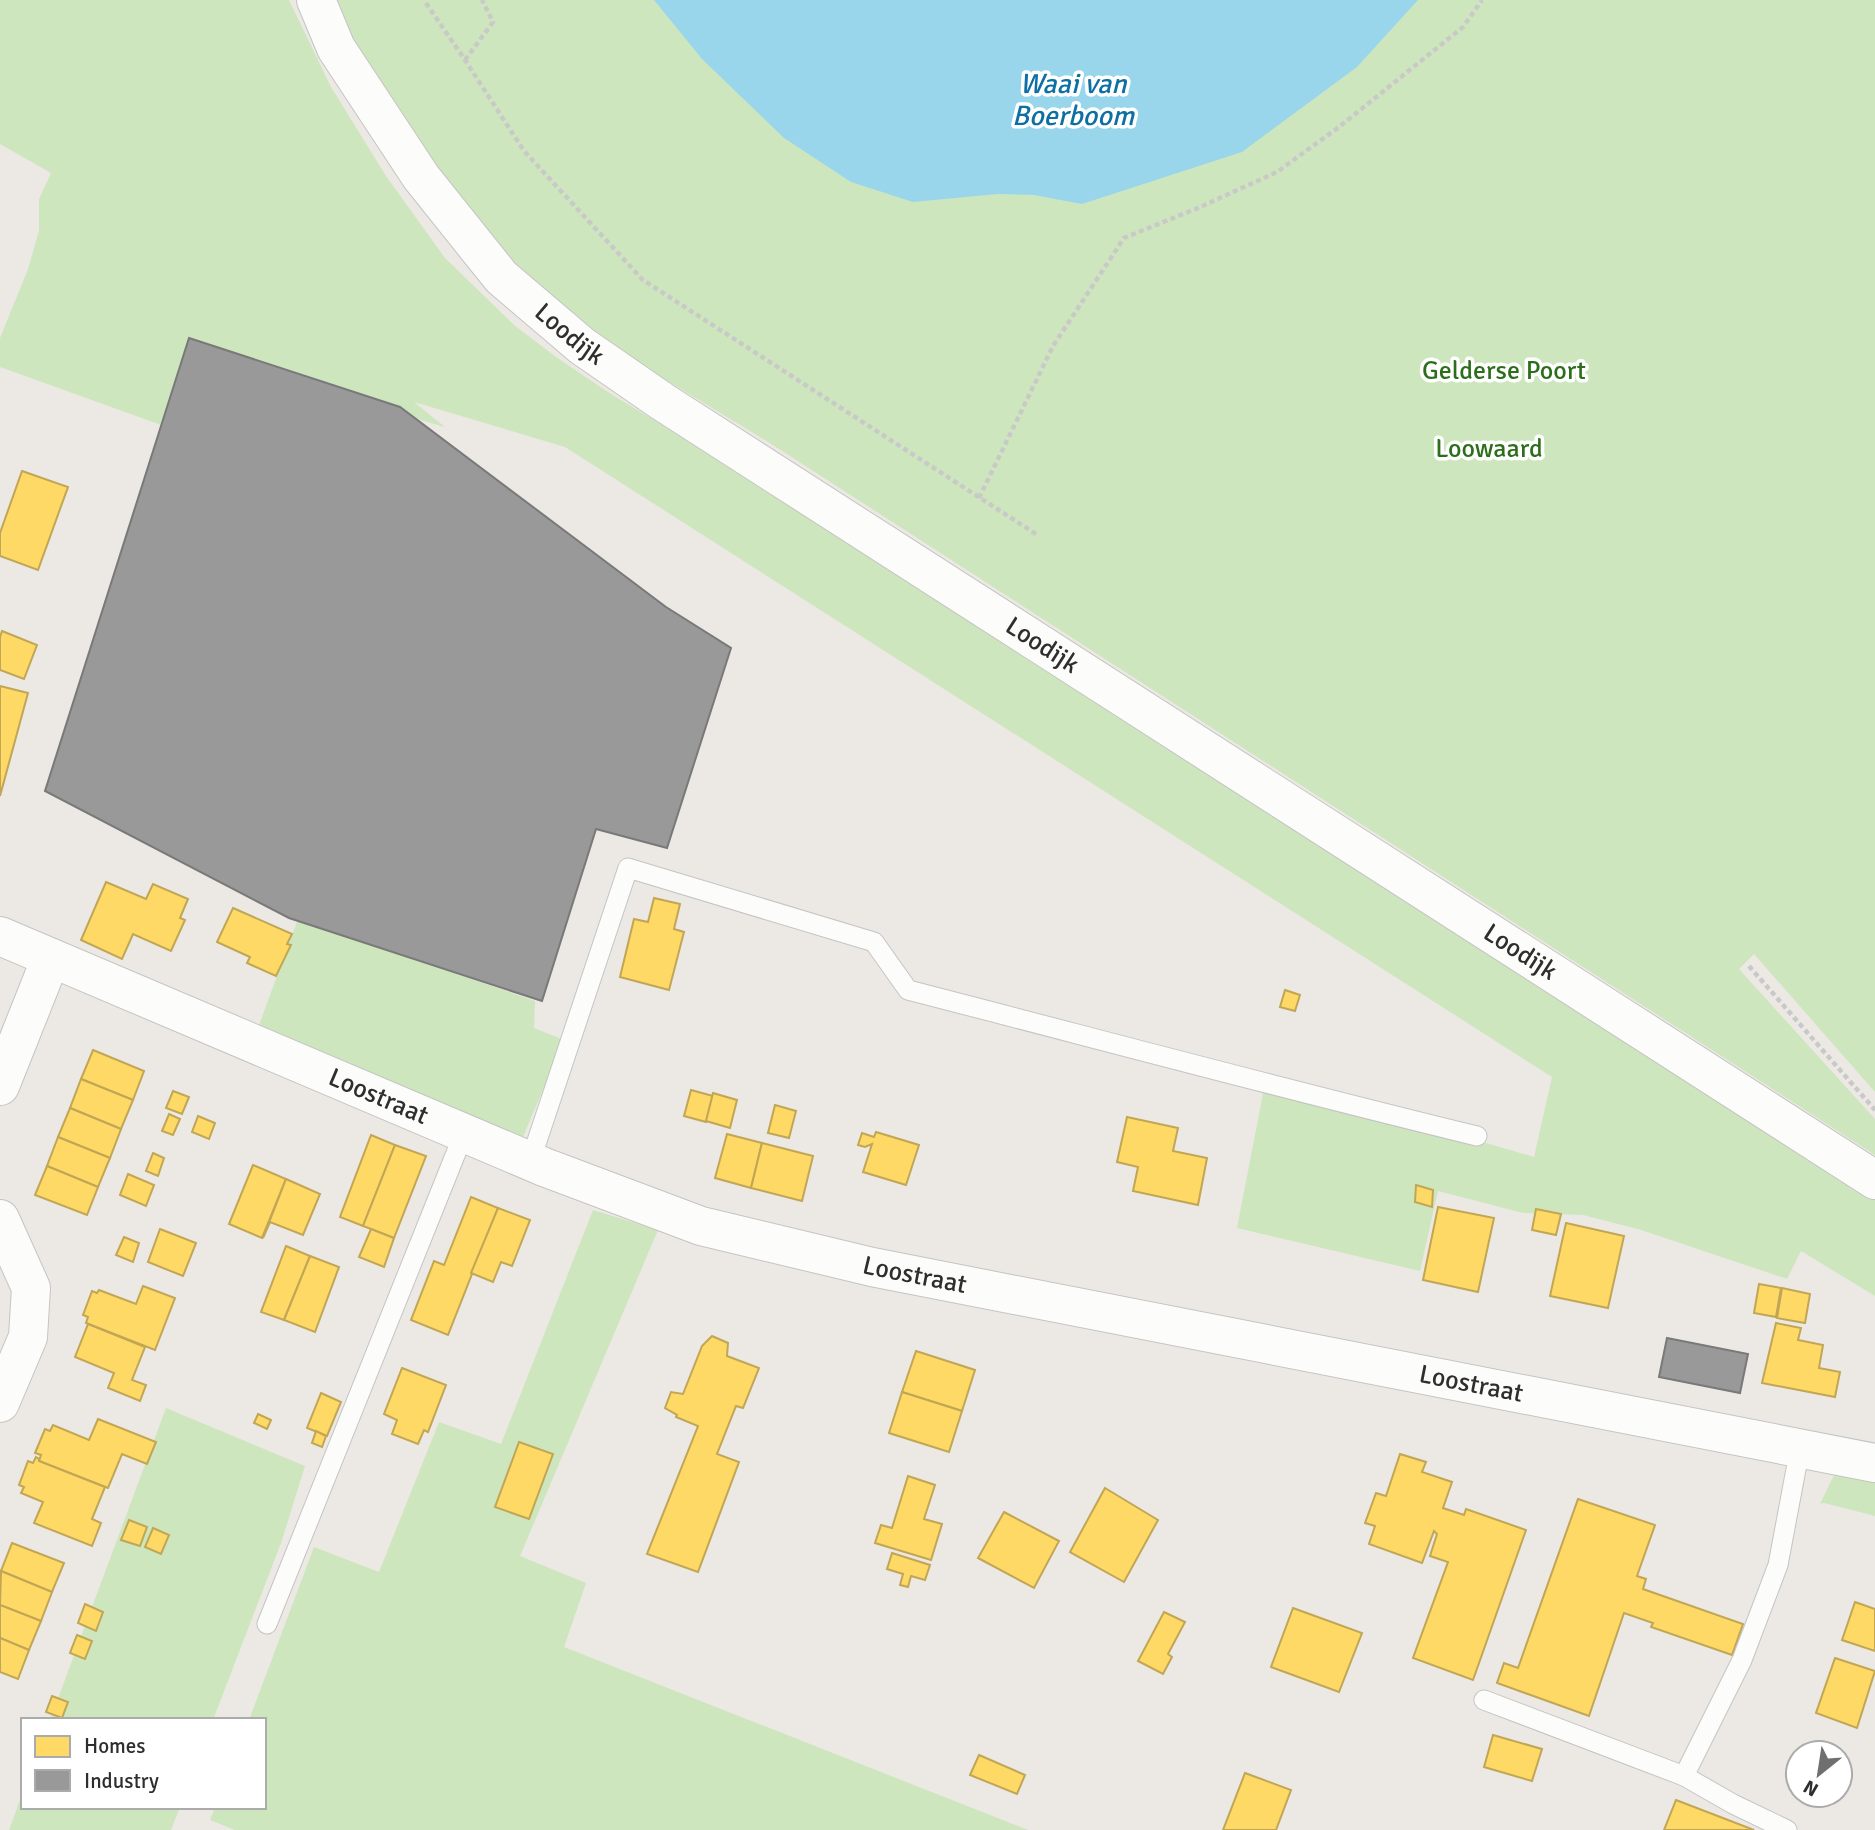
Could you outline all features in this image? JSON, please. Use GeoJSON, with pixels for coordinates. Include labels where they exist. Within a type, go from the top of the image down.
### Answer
{"type":"FeatureCollection","features":[{"type":"Feature","properties":{"kind":"street","name":"Loodijk"},"geometry":{"type":"LineString","coordinates":[[316,0],[336,48],[421,177],[501,277],[582,346],[663,402],[1875,1180]]}},
{"type":"Feature","properties":{"kind":"street","name":"Loostraat"},"geometry":{"type":"LineString","coordinates":[[0,936],[530,1161],[701,1226],[872,1267],[1875,1463]]}},
{"type":"Feature","properties":{"kind":"street"},"geometry":{"type":"LineString","coordinates":[[0,1086],[51,958]]}},
{"type":"Feature","properties":{"kind":"street"},"geometry":{"type":"LineString","coordinates":[[0,1219],[31,1288],[15,1313],[28,1336],[0,1403]]}},
{"type":"Feature","properties":{"kind":"lane"},"geometry":{"type":"LineString","coordinates":[[530,1161],[628,867],[874,942],[908,990],[1477,1136]]}},
{"type":"Feature","properties":{"kind":"lane"},"geometry":{"type":"LineString","coordinates":[[267,1623],[464,1133]]}},
{"type":"Feature","properties":{"kind":"lane"},"geometry":{"type":"LineString","coordinates":[[1684,1776],[1742,1660],[1778,1564],[1800,1448]]}},
{"type":"Feature","properties":{"kind":"lane"},"geometry":{"type":"LineString","coordinates":[[1484,1700],[1684,1776],[1787,1830]]}},
{"type":"Feature","properties":{"kind":"path"},"geometry":{"type":"LineString","coordinates":[[465,60],[493,22],[482,0]]}},
{"type":"Feature","properties":{"kind":"path"},"geometry":{"type":"LineString","coordinates":[[979,498],[1054,346],[1124,238],[1277,172],[1339,127],[1463,27],[1482,0]]}},
{"type":"Feature","properties":{"kind":"path"},"geometry":{"type":"LineString","coordinates":[[426,4],[524,150],[643,280],[1039,536]]}},
{"type":"Feature","properties":{"kind":"path"},"geometry":{"type":"LineString","coordinates":[[1749,966],[1875,1110]]}},
{"type":"Feature","properties":{"kind":"green space"},"geometry":{"type":"Polygon","coordinates":[[[0,0],[289,0],[331,87],[386,176],[445,258],[514,325],[611,394],[743,474],[1281,822],[1875,1196],[1875,1296],[1801,1251],[1787,1279],[1638,1229],[1583,1215],[1523,1213],[1438,1191],[1420,1271],[1237,1228],[1266,1078],[1534,1157],[1552,1077],[565,447],[414,402],[445,427],[188,353],[164,426],[0,367],[0,338],[28,269],[39,231],[39,199],[51,173],[0,144],[0,0]]]}},
{"type":"Feature","properties":{"kind":"green space","name":"Gelderse Poort"},"geometry":{"type":"Polygon","coordinates":[[[334,0],[1875,0],[1875,1092],[1754,954],[1739,969],[1875,1119],[1875,1155],[765,440],[579,324],[476,231],[367,67],[334,0]]]}},
{"type":"Feature","properties":{"kind":"green space"},"geometry":{"type":"Polygon","coordinates":[[[298,919],[535,1001],[534,1028],[564,1040],[520,1144],[255,1036],[298,919]]]}},
{"type":"Feature","properties":{"kind":"green space"},"geometry":{"type":"Polygon","coordinates":[[[593,1210],[658,1230],[520,1556],[586,1583],[564,1647],[1028,1830],[235,1830],[210,1820],[214,1809],[266,1809],[266,1718],[250,1718],[314,1547],[379,1572],[439,1422],[501,1444],[593,1210]]]}},
{"type":"Feature","properties":{"kind":"green space"},"geometry":{"type":"Polygon","coordinates":[[[166,1408],[305,1466],[281,1543],[214,1718],[51,1718],[166,1408]]]}},
{"type":"Feature","properties":{"kind":"green space"},"geometry":{"type":"Polygon","coordinates":[[[1837,1469],[1875,1480],[1875,1516],[1820,1504],[1837,1469]]]}},
{"type":"Feature","properties":{"kind":"green space"},"geometry":{"type":"Polygon","coordinates":[[[21,1797],[21,1809],[179,1809],[171,1830],[9,1830],[21,1797]]]}},
{"type":"Feature","properties":{"kind":"water","name":"Waai van Boerboom"},"geometry":{"type":"Polygon","coordinates":[[[654,0],[1418,0],[1357,67],[1242,152],[1082,204],[1034,195],[998,194],[913,202],[851,182],[784,138],[702,59],[654,0]]]}},
{"type":"Feature","properties":{"kind":"building: Homes"},"geometry":{"type":"Polygon","coordinates":[[[22,471],[68,487],[38,570],[0,556],[0,533],[22,471]]]}},
{"type":"Feature","properties":{"kind":"building: Homes"},"geometry":{"type":"Polygon","coordinates":[[[2,631],[37,645],[24,679],[0,670],[2,631]]]}},
{"type":"Feature","properties":{"kind":"building: Homes"},"geometry":{"type":"Polygon","coordinates":[[[0,686],[28,693],[0,796],[0,686]]]}},
{"type":"Feature","properties":{"kind":"building: Homes"},"geometry":{"type":"Polygon","coordinates":[[[106,882],[146,899],[153,884],[188,899],[180,918],[185,920],[171,951],[133,934],[122,959],[81,940],[106,882]]]}},
{"type":"Feature","properties":{"kind":"building: Homes"},"geometry":{"type":"Polygon","coordinates":[[[654,898],[680,904],[674,929],[684,932],[669,990],[620,977],[634,919],[648,922],[654,898]]]}},
{"type":"Feature","properties":{"kind":"building: Homes"},"geometry":{"type":"Polygon","coordinates":[[[233,908],[292,934],[287,944],[291,945],[276,976],[247,963],[250,957],[217,942],[233,908]]]}},
{"type":"Feature","properties":{"kind":"building: Homes"},"geometry":{"type":"Polygon","coordinates":[[[1285,990],[1300,995],[1295,1011],[1280,1007],[1285,990]]]}},
{"type":"Feature","properties":{"kind":"building: Homes"},"geometry":{"type":"Polygon","coordinates":[[[93,1050],[144,1071],[133,1100],[81,1079],[93,1050]]]}},
{"type":"Feature","properties":{"kind":"building: Homes"},"geometry":{"type":"Polygon","coordinates":[[[81,1079],[133,1100],[121,1129],[70,1108],[81,1079]]]}},
{"type":"Feature","properties":{"kind":"building: Homes"},"geometry":{"type":"Polygon","coordinates":[[[691,1090],[713,1096],[706,1122],[684,1116],[691,1090]]]}},
{"type":"Feature","properties":{"kind":"building: Homes"},"geometry":{"type":"Polygon","coordinates":[[[173,1091],[189,1097],[182,1114],[166,1108],[173,1091]]]}},
{"type":"Feature","properties":{"kind":"building: Homes"},"geometry":{"type":"Polygon","coordinates":[[[713,1093],[737,1100],[730,1128],[706,1121],[713,1093]]]}},
{"type":"Feature","properties":{"kind":"building: Homes"},"geometry":{"type":"Polygon","coordinates":[[[775,1105],[796,1111],[789,1138],[768,1133],[775,1105]]]}},
{"type":"Feature","properties":{"kind":"building: Homes"},"geometry":{"type":"Polygon","coordinates":[[[70,1108],[121,1129],[110,1158],[58,1137],[70,1108]]]}},
{"type":"Feature","properties":{"kind":"building: Homes"},"geometry":{"type":"Polygon","coordinates":[[[169,1114],[180,1119],[173,1135],[162,1131],[169,1114]]]}},
{"type":"Feature","properties":{"kind":"building: Homes"},"geometry":{"type":"Polygon","coordinates":[[[198,1116],[215,1123],[209,1139],[192,1132],[198,1116]]]}},
{"type":"Feature","properties":{"kind":"building: Homes"},"geometry":{"type":"Polygon","coordinates":[[[1127,1117],[1178,1128],[1173,1151],[1207,1158],[1198,1205],[1133,1191],[1138,1167],[1117,1162],[1127,1117]]]}},
{"type":"Feature","properties":{"kind":"building: Homes"},"geometry":{"type":"Polygon","coordinates":[[[876,1132],[919,1145],[906,1185],[863,1172],[872,1144],[865,1147],[858,1145],[862,1133],[874,1137],[876,1132]]]}},
{"type":"Feature","properties":{"kind":"building: Homes"},"geometry":{"type":"Polygon","coordinates":[[[727,1134],[762,1143],[751,1188],[715,1178],[727,1134]]]}},
{"type":"Feature","properties":{"kind":"building: Homes"},"geometry":{"type":"Polygon","coordinates":[[[371,1135],[395,1145],[363,1226],[340,1217],[371,1135]]]}},
{"type":"Feature","properties":{"kind":"building: Homes"},"geometry":{"type":"Polygon","coordinates":[[[58,1137],[110,1158],[98,1187],[47,1166],[58,1137]]]}},
{"type":"Feature","properties":{"kind":"building: Homes"},"geometry":{"type":"Polygon","coordinates":[[[762,1143],[813,1156],[802,1201],[751,1188],[762,1143]]]}},
{"type":"Feature","properties":{"kind":"building: Homes"},"geometry":{"type":"Polygon","coordinates":[[[395,1145],[426,1156],[394,1238],[363,1226],[395,1145]]]}},
{"type":"Feature","properties":{"kind":"building: Homes"},"geometry":{"type":"Polygon","coordinates":[[[153,1153],[164,1158],[158,1176],[146,1171],[153,1153]]]}},
{"type":"Feature","properties":{"kind":"building: Homes"},"geometry":{"type":"Polygon","coordinates":[[[253,1165],[286,1179],[262,1238],[229,1224],[253,1165]]]}},
{"type":"Feature","properties":{"kind":"building: Homes"},"geometry":{"type":"Polygon","coordinates":[[[47,1166],[98,1187],[87,1215],[35,1195],[47,1166]]]}},
{"type":"Feature","properties":{"kind":"building: Homes"},"geometry":{"type":"Polygon","coordinates":[[[128,1174],[154,1185],[146,1206],[120,1195],[128,1174]]]}},
{"type":"Feature","properties":{"kind":"building: Homes"},"geometry":{"type":"Polygon","coordinates":[[[286,1179],[320,1194],[303,1235],[270,1222],[263,1238],[286,1179]]]}},
{"type":"Feature","properties":{"kind":"building: Homes"},"geometry":{"type":"Polygon","coordinates":[[[1416,1185],[1433,1190],[1432,1207],[1415,1202],[1416,1185]]]}},
{"type":"Feature","properties":{"kind":"building: Homes"},"geometry":{"type":"Polygon","coordinates":[[[471,1197],[498,1208],[448,1335],[411,1320],[434,1261],[444,1265],[471,1197]]]}},
{"type":"Feature","properties":{"kind":"building: Homes"},"geometry":{"type":"Polygon","coordinates":[[[1438,1207],[1494,1218],[1478,1292],[1423,1280],[1438,1207]]]}},
{"type":"Feature","properties":{"kind":"building: Homes"},"geometry":{"type":"Polygon","coordinates":[[[498,1208],[530,1220],[512,1266],[501,1262],[493,1282],[471,1273],[498,1208]]]}},
{"type":"Feature","properties":{"kind":"building: Homes"},"geometry":{"type":"Polygon","coordinates":[[[1536,1209],[1561,1214],[1556,1235],[1532,1230],[1536,1209]]]}},
{"type":"Feature","properties":{"kind":"building: Homes"},"geometry":{"type":"Polygon","coordinates":[[[1566,1223],[1624,1236],[1608,1308],[1550,1296],[1566,1223]]]}},
{"type":"Feature","properties":{"kind":"building: Homes"},"geometry":{"type":"Polygon","coordinates":[[[160,1229],[196,1243],[183,1276],[148,1262],[160,1229]]]}},
{"type":"Feature","properties":{"kind":"building: Homes"},"geometry":{"type":"Polygon","coordinates":[[[371,1229],[394,1238],[384,1267],[359,1257],[371,1229]]]}},
{"type":"Feature","properties":{"kind":"building: Homes"},"geometry":{"type":"Polygon","coordinates":[[[124,1237],[139,1243],[133,1262],[116,1255],[124,1237]]]}},
{"type":"Feature","properties":{"kind":"building: Homes"},"geometry":{"type":"Polygon","coordinates":[[[286,1246],[310,1256],[284,1320],[261,1312],[286,1246]]]}},
{"type":"Feature","properties":{"kind":"building: Homes"},"geometry":{"type":"Polygon","coordinates":[[[310,1256],[339,1267],[315,1332],[284,1320],[310,1256]]]}},
{"type":"Feature","properties":{"kind":"building: Homes"},"geometry":{"type":"Polygon","coordinates":[[[1759,1284],[1781,1288],[1776,1317],[1754,1313],[1759,1284]]]}},
{"type":"Feature","properties":{"kind":"building: Homes"},"geometry":{"type":"Polygon","coordinates":[[[143,1286],[175,1298],[155,1350],[86,1323],[88,1317],[83,1315],[92,1291],[97,1293],[99,1290],[136,1304],[143,1286]]]}},
{"type":"Feature","properties":{"kind":"building: Homes"},"geometry":{"type":"Polygon","coordinates":[[[1782,1288],[1810,1294],[1805,1323],[1777,1318],[1782,1288]]]}},
{"type":"Feature","properties":{"kind":"building: Homes"},"geometry":{"type":"Polygon","coordinates":[[[1776,1323],[1801,1328],[1798,1340],[1823,1345],[1819,1368],[1840,1372],[1835,1397],[1762,1383],[1776,1323]]]}},
{"type":"Feature","properties":{"kind":"building: Homes"},"geometry":{"type":"Polygon","coordinates":[[[88,1324],[145,1347],[132,1380],[146,1385],[140,1401],[108,1388],[114,1373],[75,1357],[88,1324]]]}},
{"type":"Feature","properties":{"kind":"building: Homes"},"geometry":{"type":"Polygon","coordinates":[[[712,1336],[728,1343],[727,1356],[759,1368],[743,1408],[736,1406],[717,1454],[739,1462],[698,1572],[647,1554],[698,1426],[676,1417],[677,1415],[665,1408],[671,1392],[683,1394],[702,1346],[712,1336]]]}},
{"type":"Feature","properties":{"kind":"building: Homes"},"geometry":{"type":"Polygon","coordinates":[[[916,1351],[975,1370],[962,1411],[902,1392],[916,1351]]]}},
{"type":"Feature","properties":{"kind":"building: Homes"},"geometry":{"type":"Polygon","coordinates":[[[402,1368],[446,1385],[428,1432],[424,1430],[418,1444],[392,1434],[397,1420],[384,1414],[402,1368]]]}},
{"type":"Feature","properties":{"kind":"building: Homes"},"geometry":{"type":"Polygon","coordinates":[[[902,1392],[962,1411],[949,1452],[889,1433],[902,1392]]]}},
{"type":"Feature","properties":{"kind":"building: Homes"},"geometry":{"type":"Polygon","coordinates":[[[321,1393],[341,1402],[327,1436],[307,1428],[321,1393]]]}},
{"type":"Feature","properties":{"kind":"building: Homes"},"geometry":{"type":"Polygon","coordinates":[[[258,1414],[271,1420],[267,1429],[254,1423],[258,1414]]]}},
{"type":"Feature","properties":{"kind":"building: Homes"},"geometry":{"type":"Polygon","coordinates":[[[98,1419],[156,1442],[147,1464],[122,1454],[108,1488],[39,1461],[41,1455],[35,1453],[45,1429],[50,1431],[53,1425],[89,1440],[98,1419]]]}},
{"type":"Feature","properties":{"kind":"building: Homes"},"geometry":{"type":"Polygon","coordinates":[[[316,1431],[326,1436],[322,1447],[312,1443],[316,1431]]]}},
{"type":"Feature","properties":{"kind":"building: Homes"},"geometry":{"type":"Polygon","coordinates":[[[519,1442],[553,1454],[529,1519],[495,1507],[519,1442]]]}},
{"type":"Feature","properties":{"kind":"building: Homes"},"geometry":{"type":"Polygon","coordinates":[[[1400,1454],[1426,1462],[1422,1472],[1452,1482],[1443,1508],[1464,1515],[1466,1509],[1526,1530],[1473,1680],[1413,1658],[1448,1562],[1430,1556],[1437,1534],[1434,1531],[1422,1563],[1369,1544],[1375,1526],[1365,1523],[1376,1493],[1386,1496],[1400,1454]]]}},
{"type":"Feature","properties":{"kind":"building: Homes"},"geometry":{"type":"Polygon","coordinates":[[[36,1457],[39,1461],[105,1487],[92,1519],[101,1523],[92,1546],[34,1523],[43,1502],[21,1493],[24,1487],[19,1485],[28,1461],[33,1463],[36,1457]]]}},
{"type":"Feature","properties":{"kind":"building: Homes"},"geometry":{"type":"Polygon","coordinates":[[[908,1476],[935,1485],[924,1519],[942,1524],[931,1560],[875,1543],[881,1525],[892,1528],[908,1476]]]}},
{"type":"Feature","properties":{"kind":"building: Homes"},"geometry":{"type":"Polygon","coordinates":[[[1105,1488],[1158,1520],[1124,1582],[1070,1552],[1105,1488]]]}},
{"type":"Feature","properties":{"kind":"building: Homes"},"geometry":{"type":"Polygon","coordinates":[[[1578,1499],[1655,1525],[1637,1576],[1646,1579],[1643,1589],[1743,1624],[1732,1655],[1651,1627],[1653,1623],[1624,1613],[1589,1716],[1497,1683],[1504,1663],[1518,1668],[1578,1499]]]}},
{"type":"Feature","properties":{"kind":"building: Homes"},"geometry":{"type":"Polygon","coordinates":[[[1004,1512],[1059,1541],[1034,1588],[978,1558],[1004,1512]]]}},
{"type":"Feature","properties":{"kind":"building: Homes"},"geometry":{"type":"Polygon","coordinates":[[[129,1520],[147,1527],[140,1546],[121,1540],[129,1520]]]}},
{"type":"Feature","properties":{"kind":"building: Homes"},"geometry":{"type":"Polygon","coordinates":[[[153,1528],[169,1535],[161,1554],[145,1547],[153,1528]]]}},
{"type":"Feature","properties":{"kind":"building: Homes"},"geometry":{"type":"Polygon","coordinates":[[[12,1543],[64,1563],[52,1592],[1,1571],[12,1543]]]}},
{"type":"Feature","properties":{"kind":"building: Homes"},"geometry":{"type":"Polygon","coordinates":[[[892,1553],[930,1565],[925,1580],[911,1576],[908,1587],[900,1585],[903,1574],[887,1569],[892,1553]]]}},
{"type":"Feature","properties":{"kind":"building: Homes"},"geometry":{"type":"Polygon","coordinates":[[[1,1571],[52,1592],[41,1621],[0,1605],[1,1571]]]}},
{"type":"Feature","properties":{"kind":"building: Homes"},"geometry":{"type":"Polygon","coordinates":[[[1855,1602],[1875,1609],[1875,1651],[1842,1640],[1855,1602]]]}},
{"type":"Feature","properties":{"kind":"building: Homes"},"geometry":{"type":"Polygon","coordinates":[[[85,1604],[103,1612],[96,1631],[78,1623],[85,1604]]]}},
{"type":"Feature","properties":{"kind":"building: Homes"},"geometry":{"type":"Polygon","coordinates":[[[0,1605],[41,1621],[29,1650],[0,1638],[0,1605]]]}},
{"type":"Feature","properties":{"kind":"building: Homes"},"geometry":{"type":"Polygon","coordinates":[[[1293,1608],[1362,1633],[1339,1692],[1271,1667],[1293,1608]]]}},
{"type":"Feature","properties":{"kind":"building: Homes"},"geometry":{"type":"Polygon","coordinates":[[[1164,1612],[1185,1622],[1168,1654],[1172,1657],[1163,1674],[1138,1661],[1164,1612]]]}},
{"type":"Feature","properties":{"kind":"building: Homes"},"geometry":{"type":"Polygon","coordinates":[[[77,1635],[92,1641],[85,1659],[70,1653],[77,1635]]]}},
{"type":"Feature","properties":{"kind":"building: Homes"},"geometry":{"type":"Polygon","coordinates":[[[0,1638],[29,1650],[18,1679],[0,1672],[0,1638]]]}},
{"type":"Feature","properties":{"kind":"building: Homes"},"geometry":{"type":"Polygon","coordinates":[[[1835,1658],[1875,1671],[1857,1728],[1816,1713],[1835,1658]]]}},
{"type":"Feature","properties":{"kind":"building: Homes"},"geometry":{"type":"Polygon","coordinates":[[[52,1696],[68,1702],[62,1718],[46,1712],[52,1696]]]}},
{"type":"Feature","properties":{"kind":"building: Homes"},"geometry":{"type":"Polygon","coordinates":[[[1493,1735],[1542,1749],[1532,1781],[1484,1767],[1493,1735]]]}},
{"type":"Feature","properties":{"kind":"building: Homes"},"geometry":{"type":"Polygon","coordinates":[[[979,1755],[1025,1775],[1017,1794],[970,1775],[979,1755]]]}},
{"type":"Feature","properties":{"kind":"building: Homes"},"geometry":{"type":"Polygon","coordinates":[[[1245,1773],[1291,1790],[1276,1830],[1223,1830],[1245,1773]]]}},
{"type":"Feature","properties":{"kind":"building: Homes"},"geometry":{"type":"Polygon","coordinates":[[[1676,1800],[1754,1830],[1664,1830],[1676,1800]]]}},
{"type":"Feature","properties":{"kind":"building: Industry"},"geometry":{"type":"Polygon","coordinates":[[[189,338],[400,407],[666,607],[731,648],[667,848],[596,829],[542,1001],[289,918],[45,791],[189,338]]]}},
{"type":"Feature","properties":{"kind":"building: Industry"},"geometry":{"type":"Polygon","coordinates":[[[1667,1338],[1748,1354],[1740,1393],[1659,1377],[1667,1338]]]}},
{"type":"Feature","properties":{"kind":"park label","name":"Loowaard"},"geometry":{"type":"Point","coordinates":[1489,449]}}]}
